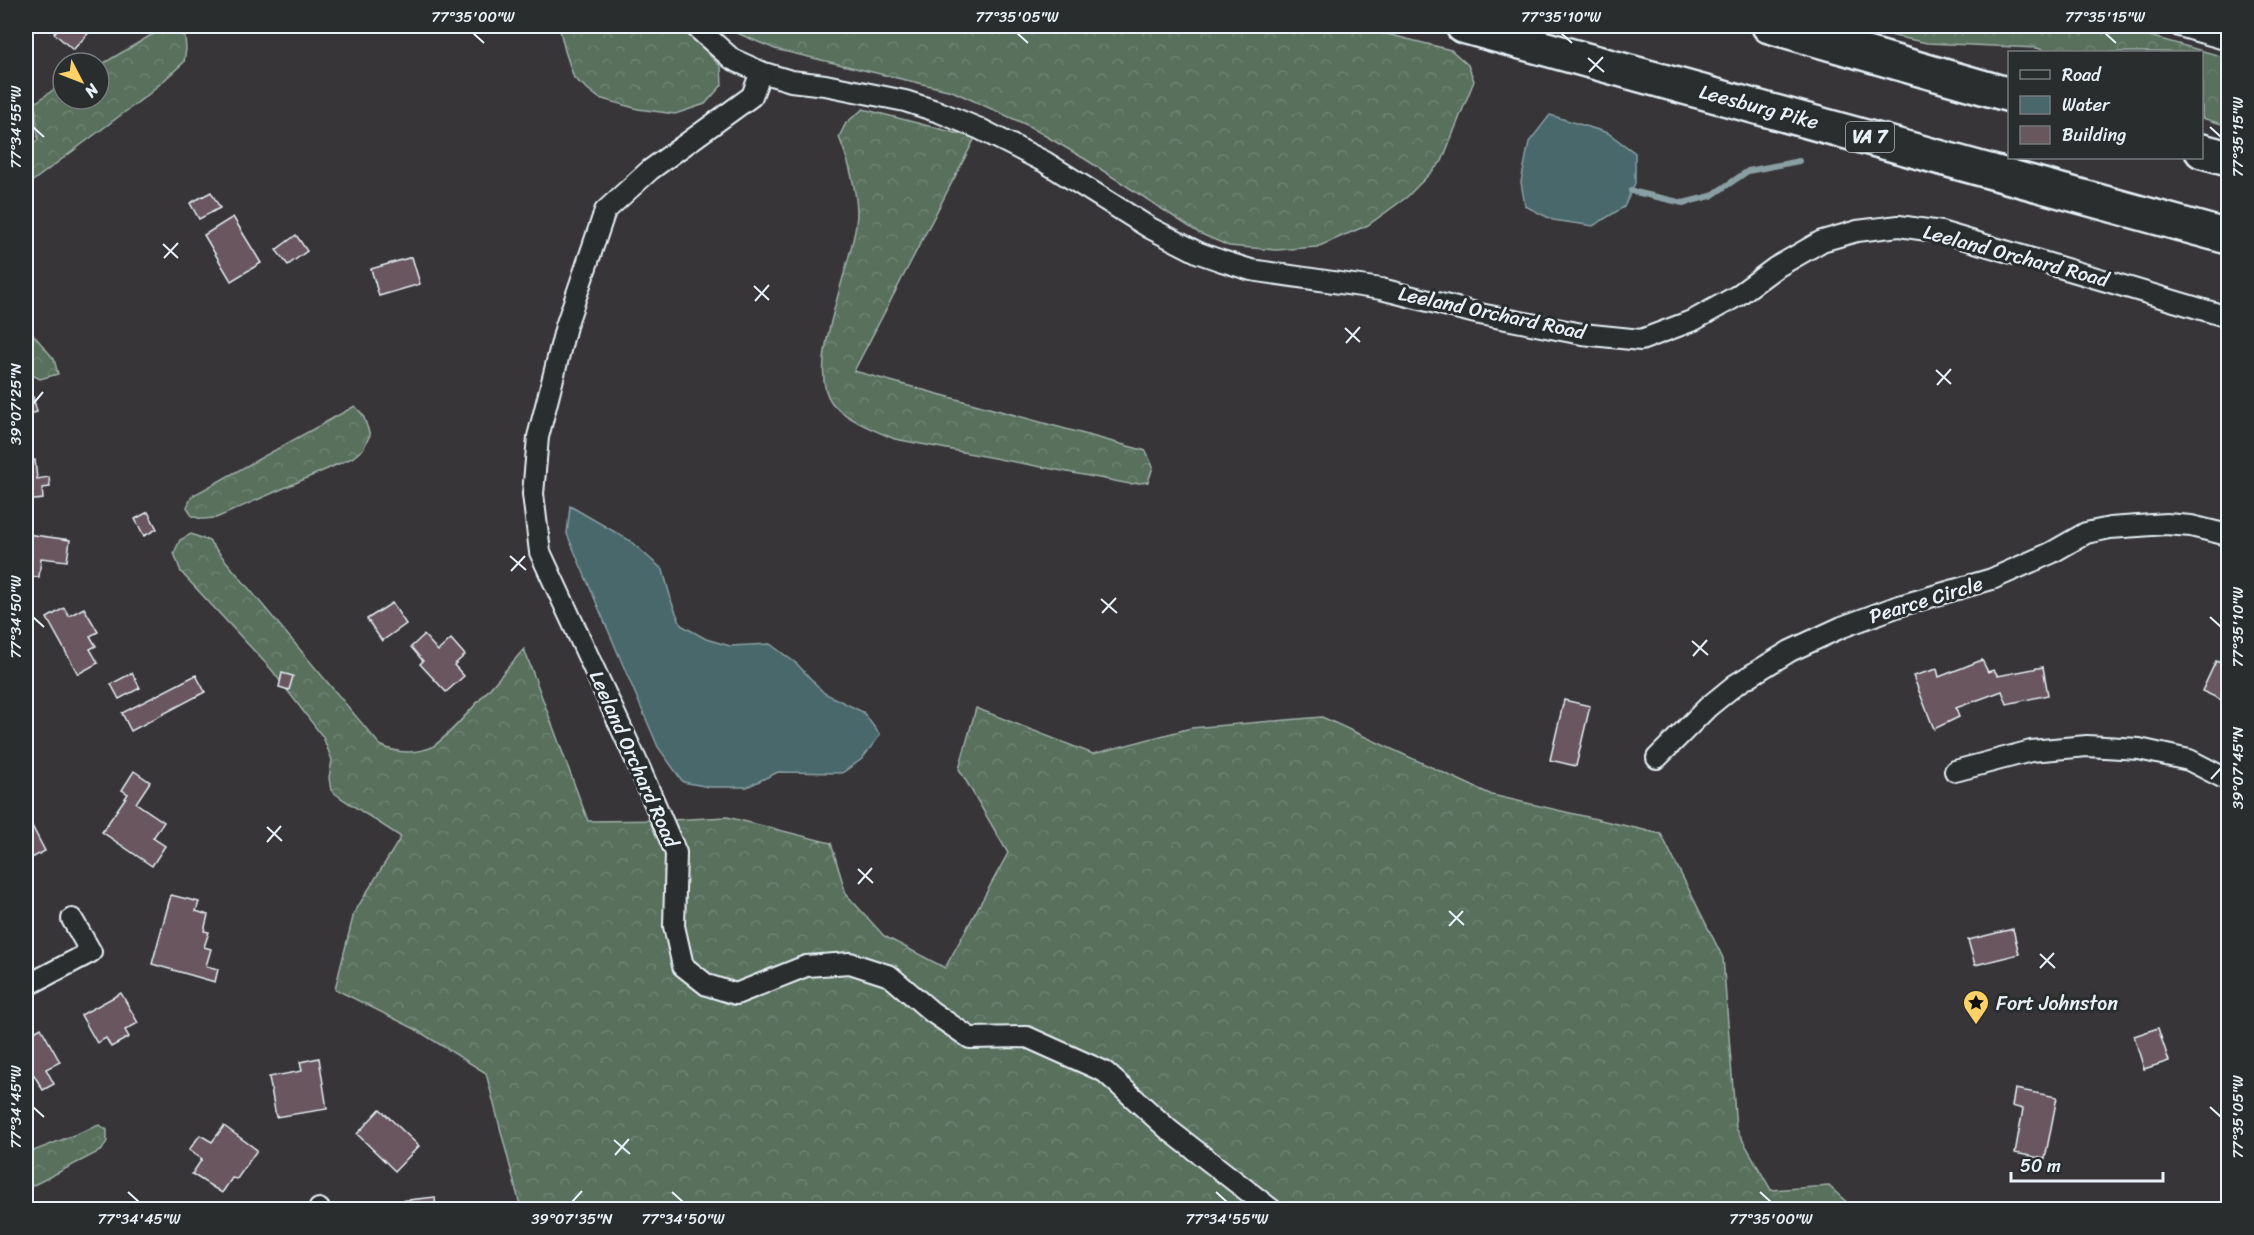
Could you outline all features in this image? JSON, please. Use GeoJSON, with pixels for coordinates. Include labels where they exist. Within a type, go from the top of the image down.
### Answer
{"type":"FeatureCollection","features":[{"type":"Feature","properties":{"kind":"highway","name":"Leesburg Pike"},"geometry":{"type":"LineString","coordinates":[[1463,26],[2229,237]]}},
{"type":"Feature","properties":{"kind":"highway"},"geometry":{"type":"LineString","coordinates":[[1769,26],[2008,94]]}},
{"type":"Feature","properties":{"kind":"highway"},"geometry":{"type":"LineString","coordinates":[[2203,151],[2229,158]]}},
{"type":"Feature","properties":{"kind":"street","name":"Leeland Orchard Road"},"geometry":{"type":"LineString","coordinates":[[694,26],[732,59],[761,72],[791,81],[825,85],[905,101],[949,116],[1008,142],[1045,162],[1150,228],[1199,253],[1222,261],[1251,270],[1381,289],[1480,314],[1582,334],[1641,340],[1694,320],[1737,296],[1775,268],[1822,241],[1857,231],[1899,226],[1941,232],[2229,317]]}},
{"type":"Feature","properties":{"kind":"street"},"geometry":{"type":"LineString","coordinates":[[2179,26],[2229,40]]}},
{"type":"Feature","properties":{"kind":"street","name":"Leeland Orchard Road"},"geometry":{"type":"LineString","coordinates":[[761,72],[752,96],[650,170],[605,212],[566,326],[538,437],[532,495],[540,552],[636,760],[676,853],[674,926],[683,966],[707,986],[736,994],[806,966],[850,963],[890,976],[932,1011],[970,1038],[1027,1036],[1104,1072],[1169,1130],[1272,1209]]}},
{"type":"Feature","properties":{"kind":"street","name":"Pearce Circle"},"geometry":{"type":"LineString","coordinates":[[1657,758],[1708,707],[1735,685],[1790,651],[1842,627],[1899,606],[1992,579],[2051,553],[2086,533],[2107,528],[2166,524],[2191,526],[2229,535]]}},
{"type":"Feature","properties":{"kind":"street"},"geometry":{"type":"LineString","coordinates":[[1955,771],[2031,751],[2087,746],[2139,749],[2189,760],[2229,780]]}},
{"type":"Feature","properties":{"kind":"street"},"geometry":{"type":"LineString","coordinates":[[26,986],[91,952],[72,919]]}},
{"type":"Feature","properties":{"kind":"green space"},"geometry":{"type":"Polygon","coordinates":[[[559,26],[682,26],[721,67],[722,85],[705,104],[675,114],[638,109],[599,98],[574,78],[559,26]]]}},
{"type":"Feature","properties":{"kind":"green space"},"geometry":{"type":"Polygon","coordinates":[[[725,26],[1355,26],[1451,50],[1468,65],[1474,81],[1442,161],[1407,197],[1368,225],[1317,247],[1276,250],[1229,246],[1199,233],[1085,159],[1027,125],[952,91],[775,49],[725,26]]]}},
{"type":"Feature","properties":{"kind":"green space"},"geometry":{"type":"Polygon","coordinates":[[[1860,26],[2114,26],[2228,58],[2228,126],[2203,118],[2203,51],[2045,51],[2037,48],[1927,43],[1860,26]]]}},
{"type":"Feature","properties":{"kind":"green space"},"geometry":{"type":"Polygon","coordinates":[[[172,29],[185,37],[184,62],[149,94],[26,186],[26,155],[38,139],[35,103],[51,92],[51,111],[111,111],[111,59],[158,31],[172,29]]]}},
{"type":"Feature","properties":{"kind":"green space"},"geometry":{"type":"Polygon","coordinates":[[[863,109],[975,138],[854,371],[1146,451],[1153,467],[1148,482],[1130,484],[895,439],[853,419],[832,403],[825,386],[824,364],[827,338],[855,232],[857,212],[851,174],[839,137],[846,123],[863,109]]]}},
{"type":"Feature","properties":{"kind":"green space"},"geometry":{"type":"Polygon","coordinates":[[[26,326],[54,359],[58,374],[40,379],[32,375],[26,367],[26,326]]]}},
{"type":"Feature","properties":{"kind":"green space"},"geometry":{"type":"Polygon","coordinates":[[[355,406],[363,415],[370,435],[363,449],[352,458],[216,518],[202,519],[192,516],[187,507],[192,496],[355,406]]]}},
{"type":"Feature","properties":{"kind":"green space"},"geometry":{"type":"Polygon","coordinates":[[[191,534],[209,541],[380,745],[392,750],[410,752],[430,748],[438,743],[463,719],[524,649],[588,821],[727,817],[831,843],[846,894],[884,936],[945,968],[1008,853],[959,769],[976,708],[1093,754],[1191,728],[1322,717],[1492,795],[1661,834],[1723,958],[1736,1128],[1771,1190],[1829,1186],[1854,1209],[521,1209],[486,1073],[415,1029],[335,989],[354,913],[401,837],[331,790],[329,778],[332,760],[323,737],[271,669],[181,572],[174,553],[180,540],[191,534]]]}},
{"type":"Feature","properties":{"kind":"green space"},"geometry":{"type":"Polygon","coordinates":[[[99,1125],[107,1130],[107,1141],[102,1150],[26,1189],[26,1154],[99,1125]]]}},
{"type":"Feature","properties":{"kind":"water"},"geometry":{"type":"Polygon","coordinates":[[[1550,115],[1608,133],[1635,153],[1635,183],[1624,207],[1593,226],[1553,220],[1525,206],[1521,182],[1529,142],[1550,115]]]}},
{"type":"Feature","properties":{"kind":"water"},"geometry":{"type":"Polygon","coordinates":[[[570,506],[629,540],[663,570],[681,625],[706,639],[730,646],[770,644],[797,664],[824,693],[863,712],[880,735],[862,759],[842,773],[778,772],[747,787],[709,787],[683,782],[658,747],[567,534],[570,506]]]}},
{"type":"Feature","properties":{"kind":"building"},"geometry":{"type":"Polygon","coordinates":[[[61,26],[95,26],[73,50],[54,33],[61,26]]]}},
{"type":"Feature","properties":{"kind":"building"},"geometry":{"type":"Polygon","coordinates":[[[211,192],[220,208],[199,219],[190,203],[211,192]]]}},
{"type":"Feature","properties":{"kind":"building"},"geometry":{"type":"Polygon","coordinates":[[[233,217],[261,263],[231,281],[204,235],[233,217]]]}},
{"type":"Feature","properties":{"kind":"building"},"geometry":{"type":"Polygon","coordinates":[[[296,235],[307,251],[288,265],[276,250],[296,235]]]}},
{"type":"Feature","properties":{"kind":"building"},"geometry":{"type":"Polygon","coordinates":[[[412,257],[420,284],[379,296],[371,269],[412,257]]]}},
{"type":"Feature","properties":{"kind":"building"},"geometry":{"type":"Polygon","coordinates":[[[33,397],[37,412],[26,415],[26,399],[33,397]]]}},
{"type":"Feature","properties":{"kind":"building"},"geometry":{"type":"Polygon","coordinates":[[[35,460],[37,479],[49,477],[50,487],[42,488],[43,499],[26,501],[26,461],[35,460]]]}},
{"type":"Feature","properties":{"kind":"building"},"geometry":{"type":"Polygon","coordinates":[[[148,512],[157,529],[144,536],[135,519],[148,512]]]}},
{"type":"Feature","properties":{"kind":"building"},"geometry":{"type":"Polygon","coordinates":[[[26,534],[70,540],[67,561],[41,558],[39,577],[26,576],[26,534]]]}},
{"type":"Feature","properties":{"kind":"building"},"geometry":{"type":"Polygon","coordinates":[[[392,603],[406,624],[382,641],[367,619],[392,603]]]}},
{"type":"Feature","properties":{"kind":"building"},"geometry":{"type":"Polygon","coordinates":[[[64,608],[69,616],[84,608],[98,632],[90,636],[96,646],[90,649],[98,663],[78,674],[47,618],[64,608]]]}},
{"type":"Feature","properties":{"kind":"building"},"geometry":{"type":"Polygon","coordinates":[[[424,635],[438,651],[451,639],[465,655],[454,665],[464,676],[446,692],[420,664],[423,661],[411,647],[424,635]]]}},
{"type":"Feature","properties":{"kind":"building"},"geometry":{"type":"Polygon","coordinates":[[[1982,660],[1988,672],[1994,670],[1998,676],[2043,667],[2048,695],[2007,704],[2002,691],[1956,708],[1959,717],[1934,729],[1913,676],[1937,669],[1939,677],[1982,660]]]}},
{"type":"Feature","properties":{"kind":"building"},"geometry":{"type":"Polygon","coordinates":[[[2216,661],[2228,666],[2228,703],[2202,691],[2216,661]]]}},
{"type":"Feature","properties":{"kind":"building"},"geometry":{"type":"Polygon","coordinates":[[[132,673],[140,688],[119,699],[111,684],[132,673]]]}},
{"type":"Feature","properties":{"kind":"building"},"geometry":{"type":"Polygon","coordinates":[[[282,673],[293,676],[289,690],[279,687],[282,673]]]}},
{"type":"Feature","properties":{"kind":"building"},"geometry":{"type":"Polygon","coordinates":[[[196,675],[205,692],[131,731],[122,713],[196,675]]]}},
{"type":"Feature","properties":{"kind":"building"},"geometry":{"type":"Polygon","coordinates":[[[1564,700],[1590,706],[1576,766],[1550,760],[1564,700]]]}},
{"type":"Feature","properties":{"kind":"building"},"geometry":{"type":"Polygon","coordinates":[[[134,771],[150,782],[136,803],[164,822],[153,838],[165,846],[152,866],[102,832],[128,794],[122,790],[134,771]]]}},
{"type":"Feature","properties":{"kind":"building"},"geometry":{"type":"Polygon","coordinates":[[[31,824],[45,851],[26,861],[26,826],[31,824]]]}},
{"type":"Feature","properties":{"kind":"building"},"geometry":{"type":"Polygon","coordinates":[[[171,895],[199,902],[196,911],[208,915],[204,931],[209,932],[204,947],[211,949],[206,966],[218,969],[215,982],[152,964],[171,895]]]}},
{"type":"Feature","properties":{"kind":"building"},"geometry":{"type":"Polygon","coordinates":[[[2013,929],[2019,954],[1975,965],[1968,940],[2013,929]]]}},
{"type":"Feature","properties":{"kind":"building"},"geometry":{"type":"Polygon","coordinates":[[[121,993],[138,1023],[125,1030],[129,1037],[111,1047],[106,1038],[97,1043],[81,1015],[121,993]]]}},
{"type":"Feature","properties":{"kind":"building"},"geometry":{"type":"Polygon","coordinates":[[[41,1028],[60,1062],[46,1069],[54,1084],[43,1090],[34,1075],[26,1079],[26,1037],[41,1028]]]}},
{"type":"Feature","properties":{"kind":"building"},"geometry":{"type":"Polygon","coordinates":[[[2158,1028],[2169,1061],[2144,1069],[2134,1036],[2158,1028]]]}},
{"type":"Feature","properties":{"kind":"building"},"geometry":{"type":"Polygon","coordinates":[[[319,1058],[327,1109],[276,1117],[269,1077],[302,1071],[300,1062],[319,1058]]]}},
{"type":"Feature","properties":{"kind":"building"},"geometry":{"type":"Polygon","coordinates":[[[2015,1089],[2057,1097],[2045,1159],[2015,1153],[2023,1109],[2012,1106],[2015,1089]]]}},
{"type":"Feature","properties":{"kind":"building"},"geometry":{"type":"Polygon","coordinates":[[[380,1109],[419,1146],[395,1171],[357,1134],[380,1109]]]}},
{"type":"Feature","properties":{"kind":"building"},"geometry":{"type":"Polygon","coordinates":[[[224,1126],[257,1150],[237,1179],[232,1178],[222,1193],[192,1174],[202,1159],[189,1150],[200,1135],[212,1142],[224,1126]]]}},
{"type":"Feature","properties":{"kind":"building"},"geometry":{"type":"Polygon","coordinates":[[[435,1197],[436,1210],[391,1210],[390,1202],[435,1197]]]}},
{"type":"Feature","properties":{"kind":"waterway"},"geometry":{"type":"LineString","coordinates":[[1631,191],[1683,203],[1711,196],[1748,171],[1799,161]]}},
{"type":"Feature","properties":{"kind":"place","name":"Fort Johnston"},"geometry":{"type":"Point","coordinates":[1976,1026]}}]}
